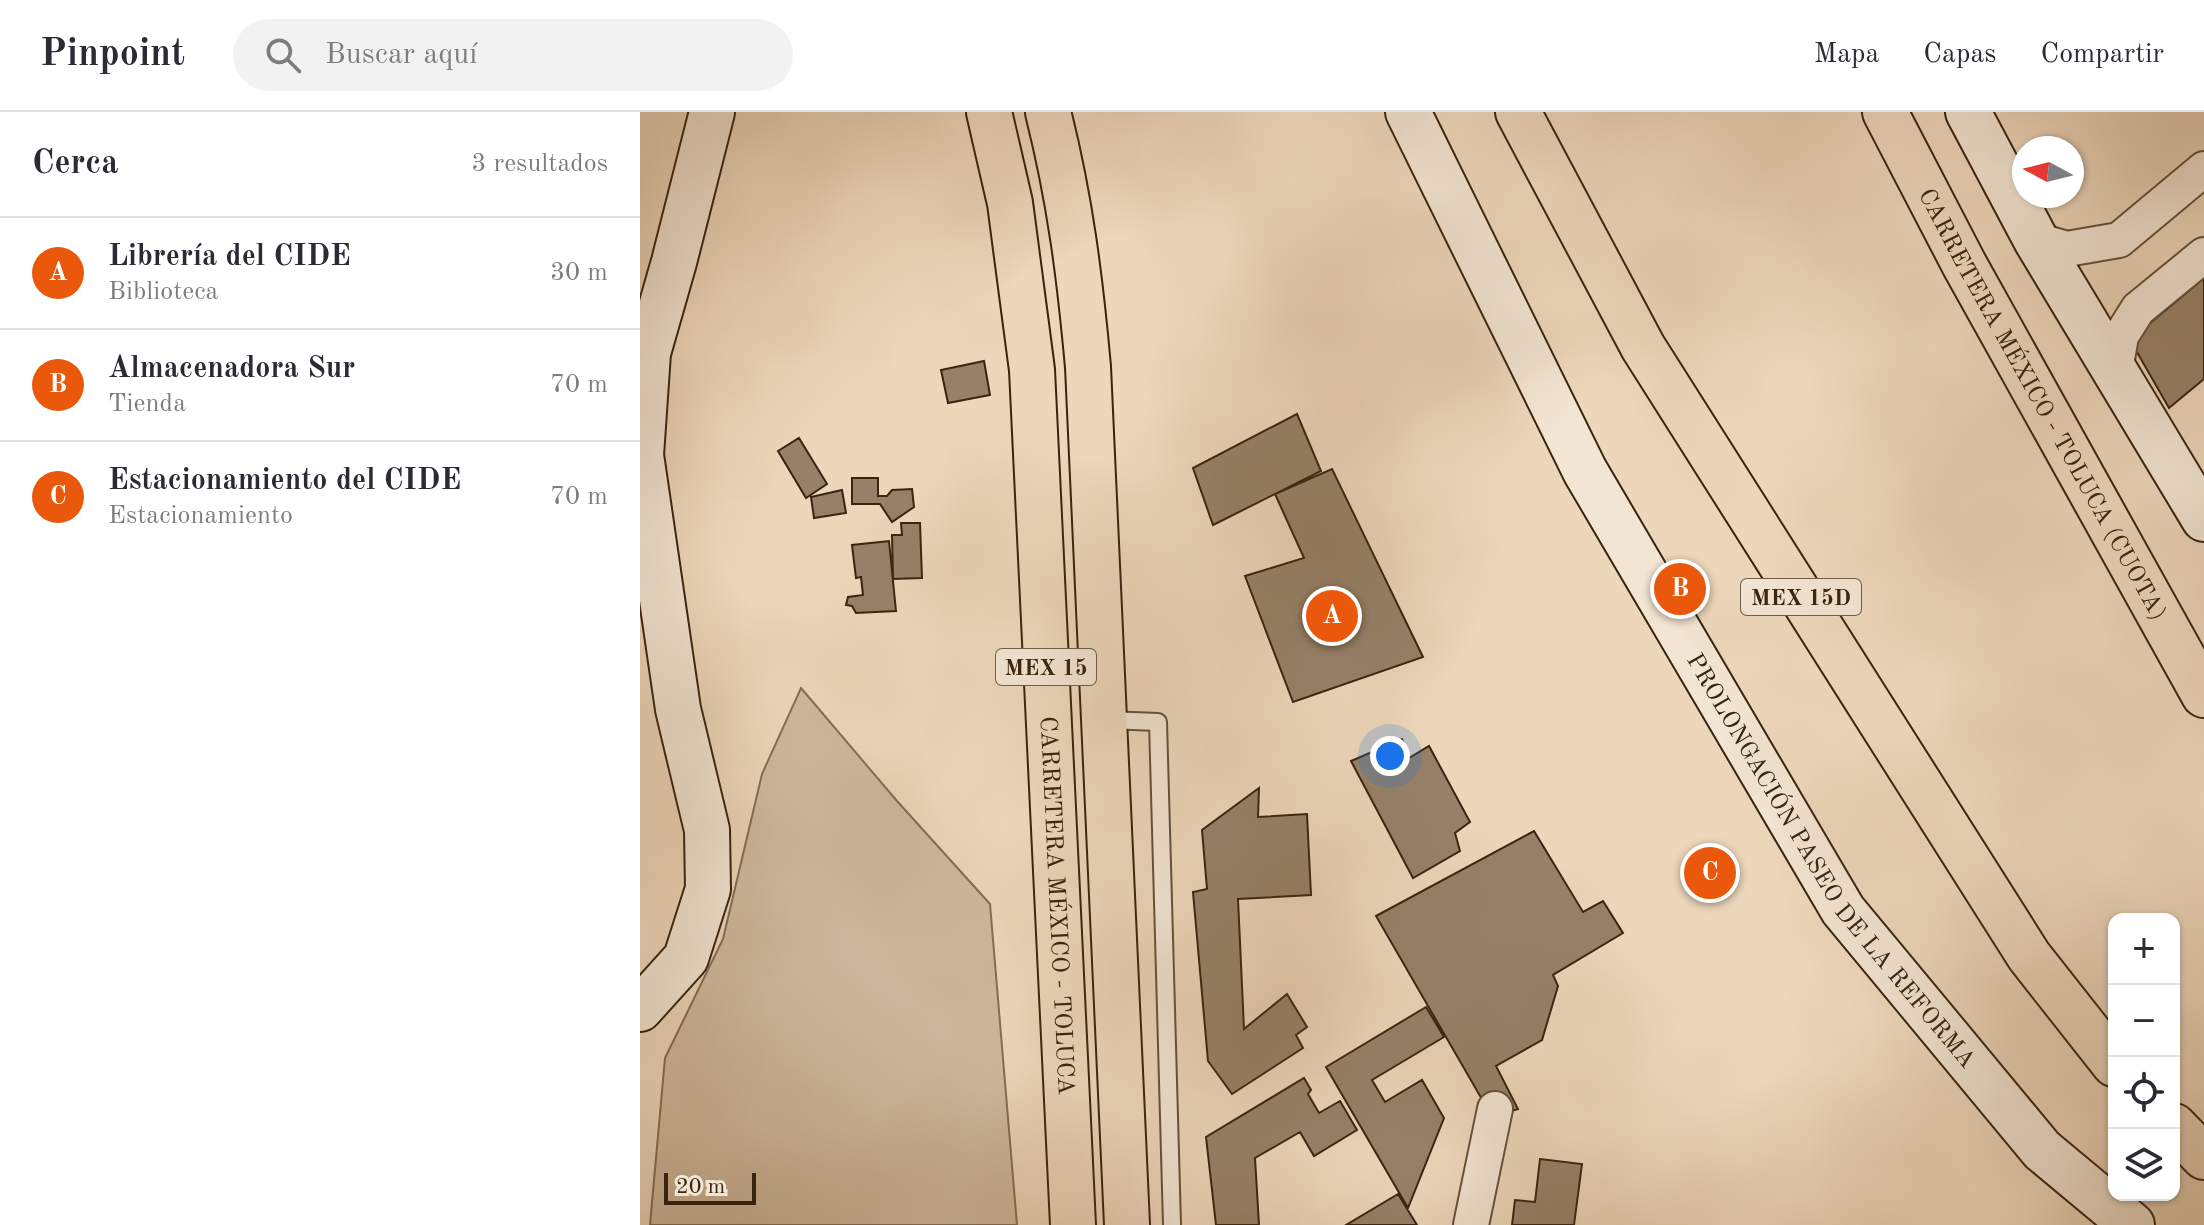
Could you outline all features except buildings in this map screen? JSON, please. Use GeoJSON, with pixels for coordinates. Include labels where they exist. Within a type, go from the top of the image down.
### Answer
{"type":"FeatureCollection","features":[{"type":"Feature","properties":{"kind":"main road"},"geometry":{"type":"LineString","coordinates":[[640,1009],[686,958],[708,889],[707,830],[678,709],[641,455],[648,353],[712,112]]}},
{"type":"Feature","properties":{"kind":"main road","name":"CARRETERA MÉXICO - TOLUCA"},"geometry":{"type":"LineString","coordinates":[[989,112],[1010,203],[1032,370],[1073,1225]]}},
{"type":"Feature","properties":{"kind":"main road","name":"MEX 15"},"geometry":{"type":"LineString","coordinates":[[1048,112],[1063,171],[1078,260],[1085,336],[1127,1225]]}},
{"type":"Feature","properties":{"kind":"main road","name":"PROLONGACIÓN PASEO DE LA REFORMA"},"geometry":{"type":"LineString","coordinates":[[1408,112],[1585,471],[1843,910],[2042,1150],[2132,1225]]}},
{"type":"Feature","properties":{"kind":"main road","name":"MEX 15D"},"geometry":{"type":"LineString","coordinates":[[1518,112],[1643,347],[2029,956],[2108,1057]]}},
{"type":"Feature","properties":{"kind":"main road","name":"CARRETERA MÉXICO - TOLUCA (CUOTA)"},"geometry":{"type":"LineString","coordinates":[[1885,112],[1971,278],[2204,695]]}},
{"type":"Feature","properties":{"kind":"main road"},"geometry":{"type":"LineString","coordinates":[[1968,112],[2036,240],[2204,519]]}},
{"type":"Feature","properties":{"kind":"main road"},"geometry":{"type":"LineString","coordinates":[[2177,1129],[2204,1157]]}},
{"type":"Feature","properties":{"kind":"street"},"geometry":{"type":"LineString","coordinates":[[2036,240],[2067,249],[2119,240],[2204,169]]}},
{"type":"Feature","properties":{"kind":"street"},"geometry":{"type":"LineString","coordinates":[[2115,371],[2121,336],[2138,309],[2204,255]]}},
{"type":"Feature","properties":{"kind":"street"},"geometry":{"type":"LineString","coordinates":[[1471,1225],[1495,1109]]}},
{"type":"Feature","properties":{"kind":"lane"},"geometry":{"type":"LineString","coordinates":[[1102,720],[1158,722],[1172,1225]]}},
{"type":"Feature","properties":{"kind":"shaded area"},"geometry":{"type":"Polygon","coordinates":[[[801,688],[990,904],[1017,1225],[650,1225],[665,1058],[723,939],[762,774],[801,688]]]}},
{"type":"Feature","properties":{"kind":"place","name":"Almacenadora Sur"},"geometry":{"type":"Point","coordinates":[1680,589]}},
{"type":"Feature","properties":{"kind":"place","name":"Librería del CIDE"},"geometry":{"type":"Point","coordinates":[1332,616]}},
{"type":"Feature","properties":{"kind":"place","name":"Estacionamiento del CIDE"},"geometry":{"type":"Point","coordinates":[1710,873]}}]}
